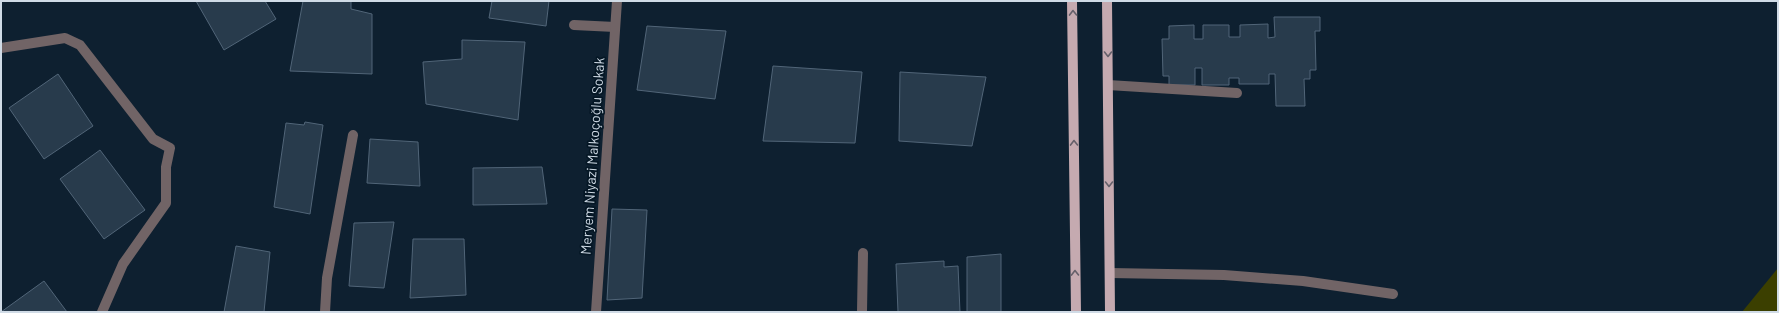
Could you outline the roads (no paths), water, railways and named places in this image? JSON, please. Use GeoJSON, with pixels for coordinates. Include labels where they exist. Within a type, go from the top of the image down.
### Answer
{"type":"FeatureCollection","features":[{"type":"Feature","properties":{"kind":"main road"},"geometry":{"type":"LineString","coordinates":[[1072,1],[1076,312]]}},
{"type":"Feature","properties":{"kind":"main road"},"geometry":{"type":"LineString","coordinates":[[1107,1],[1110,312]]}},
{"type":"Feature","properties":{"kind":"street","name":"Meryem Niyazi Malkoçoğlu Sokak"},"geometry":{"type":"LineString","coordinates":[[596,312],[617,1]]}},
{"type":"Feature","properties":{"kind":"street"},"geometry":{"type":"LineString","coordinates":[[574,25],[615,27]]}},
{"type":"Feature","properties":{"kind":"street"},"geometry":{"type":"LineString","coordinates":[[1,48],[65,38],[80,45],[152,139],[170,148],[166,167],[166,203],[123,264],[102,312]]}},
{"type":"Feature","properties":{"kind":"street"},"geometry":{"type":"LineString","coordinates":[[1108,85],[1237,93]]}},
{"type":"Feature","properties":{"kind":"street"},"geometry":{"type":"LineString","coordinates":[[325,312],[327,278],[353,135]]}},
{"type":"Feature","properties":{"kind":"street"},"geometry":{"type":"LineString","coordinates":[[862,312],[864,253]]}},
{"type":"Feature","properties":{"kind":"street"},"geometry":{"type":"LineString","coordinates":[[1110,273],[1224,276],[1303,281],[1393,294]]}}]}
